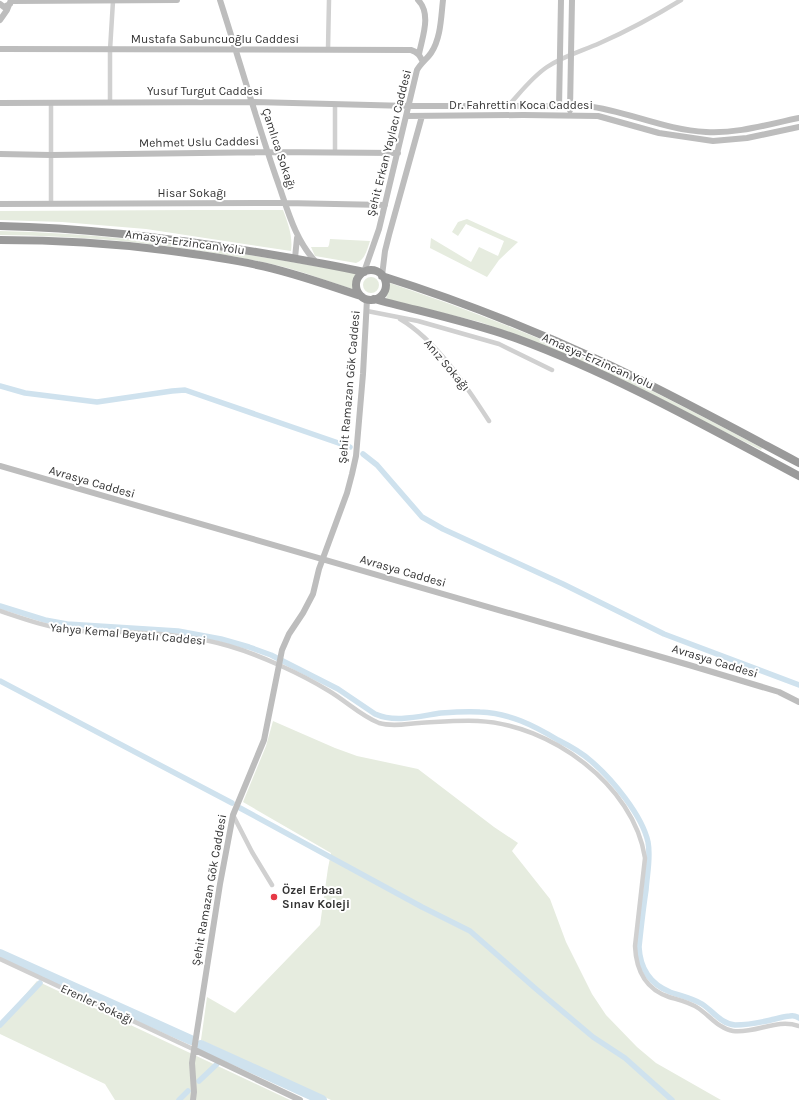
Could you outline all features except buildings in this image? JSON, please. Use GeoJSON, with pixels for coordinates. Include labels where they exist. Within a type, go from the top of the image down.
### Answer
{"type":"FeatureCollection","features":[{"type":"Feature","properties":{"kind":"highway","name":"Amasya-Erzincan Yolu"},"geometry":{"type":"LineString","coordinates":[[0,226],[77,229],[141,235],[295,258],[364,272]]}},
{"type":"Feature","properties":{"kind":"highway","name":"Amasya-Erzincan Yolu"},"geometry":{"type":"LineString","coordinates":[[0,240],[68,241],[107,244],[180,252],[238,261],[295,275],[368,298],[490,330],[516,338],[565,358],[637,391],[799,476]]}},
{"type":"Feature","properties":{"kind":"highway"},"geometry":{"type":"LineString","coordinates":[[373,270],[382,276],[385,282],[385,290],[380,296],[368,298],[357,290],[356,284],[364,272],[373,270]]}},
{"type":"Feature","properties":{"kind":"highway","name":"Amasya-Erzincan Yolu"},"geometry":{"type":"LineString","coordinates":[[382,276],[483,311],[605,363],[702,411],[799,463]]}},
{"type":"Feature","properties":{"kind":"street"},"geometry":{"type":"LineString","coordinates":[[0,4],[6,7],[11,2],[177,0]]}},
{"type":"Feature","properties":{"kind":"street","name":"Çamlıca Sokağı"},"geometry":{"type":"LineString","coordinates":[[220,0],[267,152],[285,203],[298,236],[304,247],[316,262]]}},
{"type":"Feature","properties":{"kind":"street"},"geometry":{"type":"LineString","coordinates":[[328,49],[329,0]]}},
{"type":"Feature","properties":{"kind":"street"},"geometry":{"type":"LineString","coordinates":[[418,0],[422,4],[426,18],[419,54],[423,62]]}},
{"type":"Feature","properties":{"kind":"street","name":"Şehit Erkan Yaylacı Caddesi"},"geometry":{"type":"LineString","coordinates":[[364,272],[377,236],[418,70],[431,54],[437,40],[443,0]]}},
{"type":"Feature","properties":{"kind":"street"},"geometry":{"type":"LineString","coordinates":[[559,116],[561,0]]}},
{"type":"Feature","properties":{"kind":"street"},"geometry":{"type":"LineString","coordinates":[[570,116],[572,0]]}},
{"type":"Feature","properties":{"kind":"street"},"geometry":{"type":"LineString","coordinates":[[508,106],[541,72],[560,60],[600,43],[681,0]]}},
{"type":"Feature","properties":{"kind":"street"},"geometry":{"type":"LineString","coordinates":[[110,102],[110,50],[113,1]]}},
{"type":"Feature","properties":{"kind":"street"},"geometry":{"type":"LineString","coordinates":[[0,20],[11,2]]}},
{"type":"Feature","properties":{"kind":"street","name":"Mustafa Sabuncuoğlu Caddesi"},"geometry":{"type":"LineString","coordinates":[[0,49],[328,49],[411,50],[419,54]]}},
{"type":"Feature","properties":{"kind":"street","name":"Yusuf Turgut Caddesi"},"geometry":{"type":"LineString","coordinates":[[0,103],[252,102],[409,106]]}},
{"type":"Feature","properties":{"kind":"street"},"geometry":{"type":"LineString","coordinates":[[51,103],[51,204]]}},
{"type":"Feature","properties":{"kind":"street"},"geometry":{"type":"LineString","coordinates":[[335,104],[335,152]]}},
{"type":"Feature","properties":{"kind":"street","name":"Dr. Fahrettin Koca Caddesi"},"geometry":{"type":"LineString","coordinates":[[409,106],[570,106],[602,108],[667,126],[704,132],[736,131],[799,118]]}},
{"type":"Feature","properties":{"kind":"street","name":"Dr. Fahrettin Koca Caddesi"},"geometry":{"type":"LineString","coordinates":[[406,116],[598,116],[659,133],[713,141],[747,138],[799,127]]}},
{"type":"Feature","properties":{"kind":"street","name":"Şehit Erkan Yaylacı Caddesi"},"geometry":{"type":"LineString","coordinates":[[382,276],[389,235],[422,116]]}},
{"type":"Feature","properties":{"kind":"street","name":"Mehmet Uslu Caddesi"},"geometry":{"type":"LineString","coordinates":[[0,154],[267,152],[398,153]]}},
{"type":"Feature","properties":{"kind":"street","name":"Hisar Sokağı"},"geometry":{"type":"LineString","coordinates":[[0,204],[285,203],[385,205]]}},
{"type":"Feature","properties":{"kind":"street","name":"Çamlıca Sokağı"},"geometry":{"type":"LineString","coordinates":[[295,258],[298,236]]}},
{"type":"Feature","properties":{"kind":"street","name":"Şehit Ramazan Gök Caddesi"},"geometry":{"type":"LineString","coordinates":[[193,1100],[194,1092],[192,1063],[220,884],[233,815],[264,740],[282,650],[289,634],[303,613],[313,594],[322,560],[347,492],[355,463],[364,374],[368,298]]}},
{"type":"Feature","properties":{"kind":"street"},"geometry":{"type":"LineString","coordinates":[[367,311],[444,328],[499,344],[552,370]]}},
{"type":"Feature","properties":{"kind":"street","name":"Anız Sokağı"},"geometry":{"type":"LineString","coordinates":[[397,317],[414,329],[443,357],[489,421]]}},
{"type":"Feature","properties":{"kind":"street","name":"Avrasya Caddesi"},"geometry":{"type":"LineString","coordinates":[[0,466],[716,673],[779,692],[799,702]]}},
{"type":"Feature","properties":{"kind":"street","name":"Yahya Kemal Beyatlı Caddesi"},"geometry":{"type":"LineString","coordinates":[[0,611],[41,625],[73,630],[143,633],[195,638],[229,646],[317,684],[379,723],[396,725],[466,720],[496,722],[525,729],[553,742],[574,755],[599,775],[620,799],[638,828],[645,858],[634,946],[637,966],[646,982],[658,992],[690,1003],[719,1024],[732,1031],[744,1031],[784,1023],[799,1026]]}},
{"type":"Feature","properties":{"kind":"street"},"geometry":{"type":"LineString","coordinates":[[233,815],[252,852],[272,885]]}},
{"type":"Feature","properties":{"kind":"street","name":"Erenler Sokağı"},"geometry":{"type":"LineString","coordinates":[[0,959],[194,1050]]}},
{"type":"Feature","properties":{"kind":"street"},"geometry":{"type":"LineString","coordinates":[[194,1050],[300,1100]]}},
{"type":"Feature","properties":{"kind":"shaded area"},"geometry":{"type":"Polygon","coordinates":[[[283,210],[291,235],[291,251],[146,229],[62,222],[0,220],[0,211],[283,210]]]}},
{"type":"Feature","properties":{"kind":"shaded area"},"geometry":{"type":"Polygon","coordinates":[[[467,219],[518,242],[499,260],[487,277],[430,248],[431,238],[471,262],[479,247],[498,256],[504,241],[466,224],[458,236],[452,232],[458,222],[467,219]]]}},
{"type":"Feature","properties":{"kind":"shaded area"},"geometry":{"type":"Polygon","coordinates":[[[0,231],[90,235],[179,245],[356,273],[353,289],[280,266],[211,252],[141,243],[71,237],[0,235],[0,231]]]}},
{"type":"Feature","properties":{"kind":"shaded area"},"geometry":{"type":"Polygon","coordinates":[[[330,239],[370,241],[364,257],[356,263],[315,256],[311,247],[328,247],[330,239]]]}},
{"type":"Feature","properties":{"kind":"shaded area"},"geometry":{"type":"Polygon","coordinates":[[[371,277],[377,279],[379,285],[377,291],[371,293],[365,291],[363,285],[365,279],[371,277]]]}},
{"type":"Feature","properties":{"kind":"shaded area"},"geometry":{"type":"Polygon","coordinates":[[[390,283],[443,301],[573,353],[661,395],[762,448],[761,450],[621,380],[527,339],[480,322],[386,299],[390,283]]]}},
{"type":"Feature","properties":{"kind":"shaded area"},"geometry":{"type":"Polygon","coordinates":[[[273,721],[357,756],[418,769],[494,827],[518,843],[512,851],[550,899],[566,942],[592,994],[606,1015],[637,1047],[656,1063],[721,1100],[331,1100],[201,1040],[207,997],[235,1013],[320,925],[331,853],[243,802],[266,746],[273,721]]]}},
{"type":"Feature","properties":{"kind":"shaded area"},"geometry":{"type":"Polygon","coordinates":[[[37,981],[290,1100],[115,1100],[105,1084],[0,1034],[0,1024],[37,981]]]}},
{"type":"Feature","properties":{"kind":"waterway"},"geometry":{"type":"LineString","coordinates":[[0,386],[25,393],[97,402],[185,390],[350,447]]}},
{"type":"Feature","properties":{"kind":"waterway"},"geometry":{"type":"LineString","coordinates":[[363,454],[377,465],[422,517],[443,529],[563,584],[664,634],[799,685]]}},
{"type":"Feature","properties":{"kind":"waterway"},"geometry":{"type":"LineString","coordinates":[[0,606],[45,620],[67,624],[178,631],[221,639],[249,647],[271,655],[338,689],[375,714],[383,717],[399,718],[441,713],[480,712],[511,717],[539,729],[580,752],[587,758],[617,787],[640,820],[648,842],[649,860],[639,947],[641,962],[652,980],[663,989],[702,1004],[721,1020],[730,1024],[750,1024],[791,1016],[799,1018]]}},
{"type":"Feature","properties":{"kind":"waterway"},"geometry":{"type":"LineString","coordinates":[[0,681],[232,803]]}},
{"type":"Feature","properties":{"kind":"waterway"},"geometry":{"type":"LineString","coordinates":[[240,808],[422,907],[470,931],[593,1037],[625,1058],[672,1100]]}},
{"type":"Feature","properties":{"kind":"waterway"},"geometry":{"type":"LineString","coordinates":[[0,954],[191,1040]]}},
{"type":"Feature","properties":{"kind":"waterway"},"geometry":{"type":"LineString","coordinates":[[0,1025],[40,983]]}},
{"type":"Feature","properties":{"kind":"waterway"},"geometry":{"type":"LineString","coordinates":[[201,1045],[322,1100]]}},
{"type":"Feature","properties":{"kind":"waterway"},"geometry":{"type":"LineString","coordinates":[[199,1081],[217,1064]]}},
{"type":"Feature","properties":{"kind":"waterway"},"geometry":{"type":"LineString","coordinates":[[179,1100],[188,1091]]}},
{"type":"Feature","properties":{"kind":"place","name":"Özel Erbaa Sınav Koleji"},"geometry":{"type":"Point","coordinates":[274,897]}}]}
